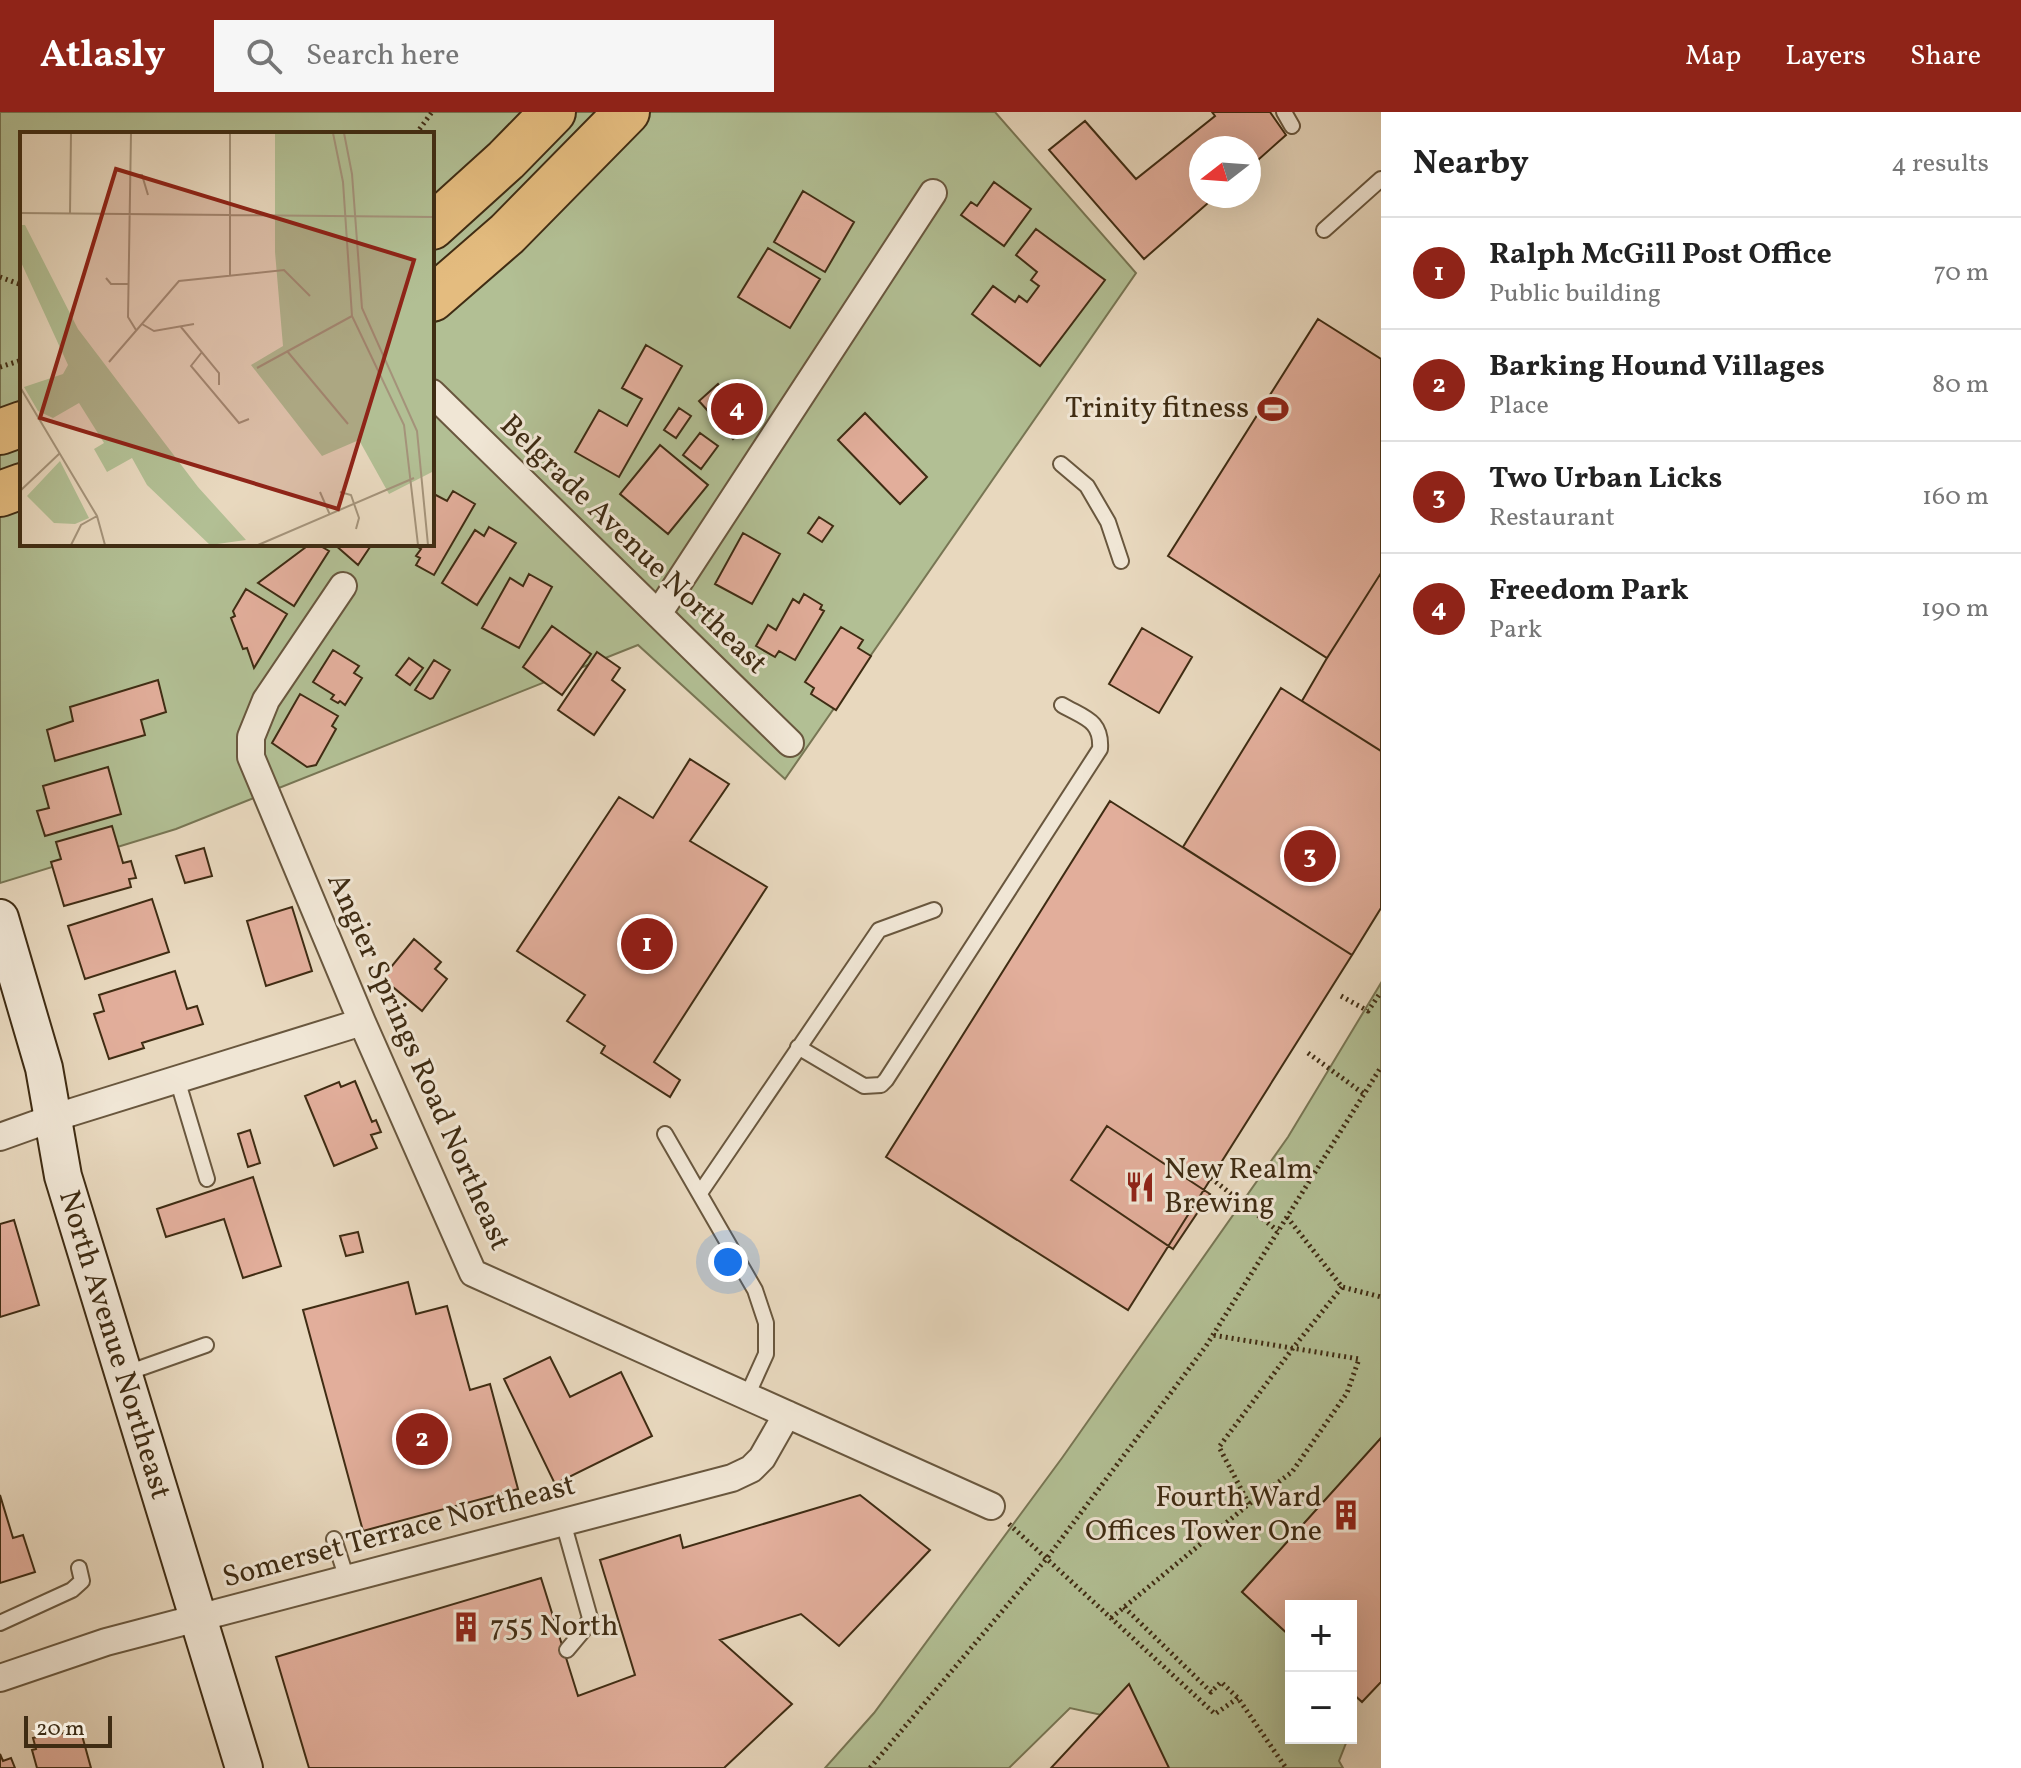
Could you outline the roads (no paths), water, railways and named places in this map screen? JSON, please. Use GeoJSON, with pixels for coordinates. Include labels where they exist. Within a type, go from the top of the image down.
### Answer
{"type":"FeatureCollection","features":[{"type":"Feature","properties":{"kind":"highway"},"geometry":{"type":"LineString","coordinates":[[434,225],[553,112]]}},
{"type":"Feature","properties":{"kind":"highway"},"geometry":{"type":"LineString","coordinates":[[434,297],[507,234],[627,112]]}},
{"type":"Feature","properties":{"kind":"highway"},"geometry":{"type":"LineString","coordinates":[[0,432],[20,425]]}},
{"type":"Feature","properties":{"kind":"highway"},"geometry":{"type":"LineString","coordinates":[[0,494],[20,487]]}},
{"type":"Feature","properties":{"kind":"main road","name":"North Avenue Northeast"},"geometry":{"type":"LineString","coordinates":[[0,918],[44,1068],[63,1176],[244,1768]]}},
{"type":"Feature","properties":{"kind":"street"},"geometry":{"type":"LineString","coordinates":[[658,614],[933,193]]}},
{"type":"Feature","properties":{"kind":"street","name":"Belgrade Avenue Northeast"},"geometry":{"type":"LineString","coordinates":[[434,395],[790,743]]}},
{"type":"Feature","properties":{"kind":"street","name":"Angier Springs Road Northeast"},"geometry":{"type":"LineString","coordinates":[[343,586],[266,700],[251,737],[251,757],[362,1022],[473,1273],[991,1506]]}},
{"type":"Feature","properties":{"kind":"street"},"geometry":{"type":"LineString","coordinates":[[0,1137],[362,1022]]}},
{"type":"Feature","properties":{"kind":"street","name":"Somerset Terrace Northeast"},"geometry":{"type":"LineString","coordinates":[[1,1671],[732,1478],[751,1469],[762,1458],[787,1414]]}},
{"type":"Feature","properties":{"kind":"lane"},"geometry":{"type":"LineString","coordinates":[[1284,112],[1292,126]]}},
{"type":"Feature","properties":{"kind":"lane"},"geometry":{"type":"LineString","coordinates":[[1324,230],[1381,179]]}},
{"type":"Feature","properties":{"kind":"lane"},"geometry":{"type":"LineString","coordinates":[[1061,464],[1087,486],[1108,522],[1121,561]]}},
{"type":"Feature","properties":{"kind":"lane"},"geometry":{"type":"LineString","coordinates":[[798,1047],[864,1086],[881,1085],[886,1080],[1100,749],[1101,736],[1095,724],[1062,705]]}},
{"type":"Feature","properties":{"kind":"lane"},"geometry":{"type":"LineString","coordinates":[[700,1193],[879,930],[934,910]]}},
{"type":"Feature","properties":{"kind":"lane"},"geometry":{"type":"LineString","coordinates":[[177,1079],[207,1179]]}},
{"type":"Feature","properties":{"kind":"lane"},"geometry":{"type":"LineString","coordinates":[[665,1134],[755,1290],[766,1323],[766,1354],[747,1396]]}},
{"type":"Feature","properties":{"kind":"lane"},"geometry":{"type":"LineString","coordinates":[[123,1374],[206,1345]]}},
{"type":"Feature","properties":{"kind":"lane"},"geometry":{"type":"LineString","coordinates":[[563,1522],[590,1618],[567,1650]]}},
{"type":"Feature","properties":{"kind":"lane"},"geometry":{"type":"LineString","coordinates":[[334,1539],[347,1579]]}},
{"type":"Feature","properties":{"kind":"lane"},"geometry":{"type":"LineString","coordinates":[[0,1623],[72,1590],[82,1581],[79,1568]]}},
{"type":"Feature","properties":{"kind":"place","name":"Freedom Park"},"geometry":{"type":"Point","coordinates":[737,409]}},
{"type":"Feature","properties":{"kind":"place","name":"Trinity fitness"},"geometry":{"type":"Point","coordinates":[1273,409]}},
{"type":"Feature","properties":{"kind":"place","name":"Two Urban Licks"},"geometry":{"type":"Point","coordinates":[1310,856]}},
{"type":"Feature","properties":{"kind":"place","name":"Ralph McGill Post Office"},"geometry":{"type":"Point","coordinates":[647,944]}},
{"type":"Feature","properties":{"kind":"place","name":"New Realm Brewing"},"geometry":{"type":"Point","coordinates":[1140,1187]}},
{"type":"Feature","properties":{"kind":"place","name":"Barking Hound Villages"},"geometry":{"type":"Point","coordinates":[422,1439]}},
{"type":"Feature","properties":{"kind":"place","name":"Fourth Ward Offices Tower One"},"geometry":{"type":"Point","coordinates":[1346,1515]}},
{"type":"Feature","properties":{"kind":"place","name":"755 North"},"geometry":{"type":"Point","coordinates":[466,1627]}}]}
